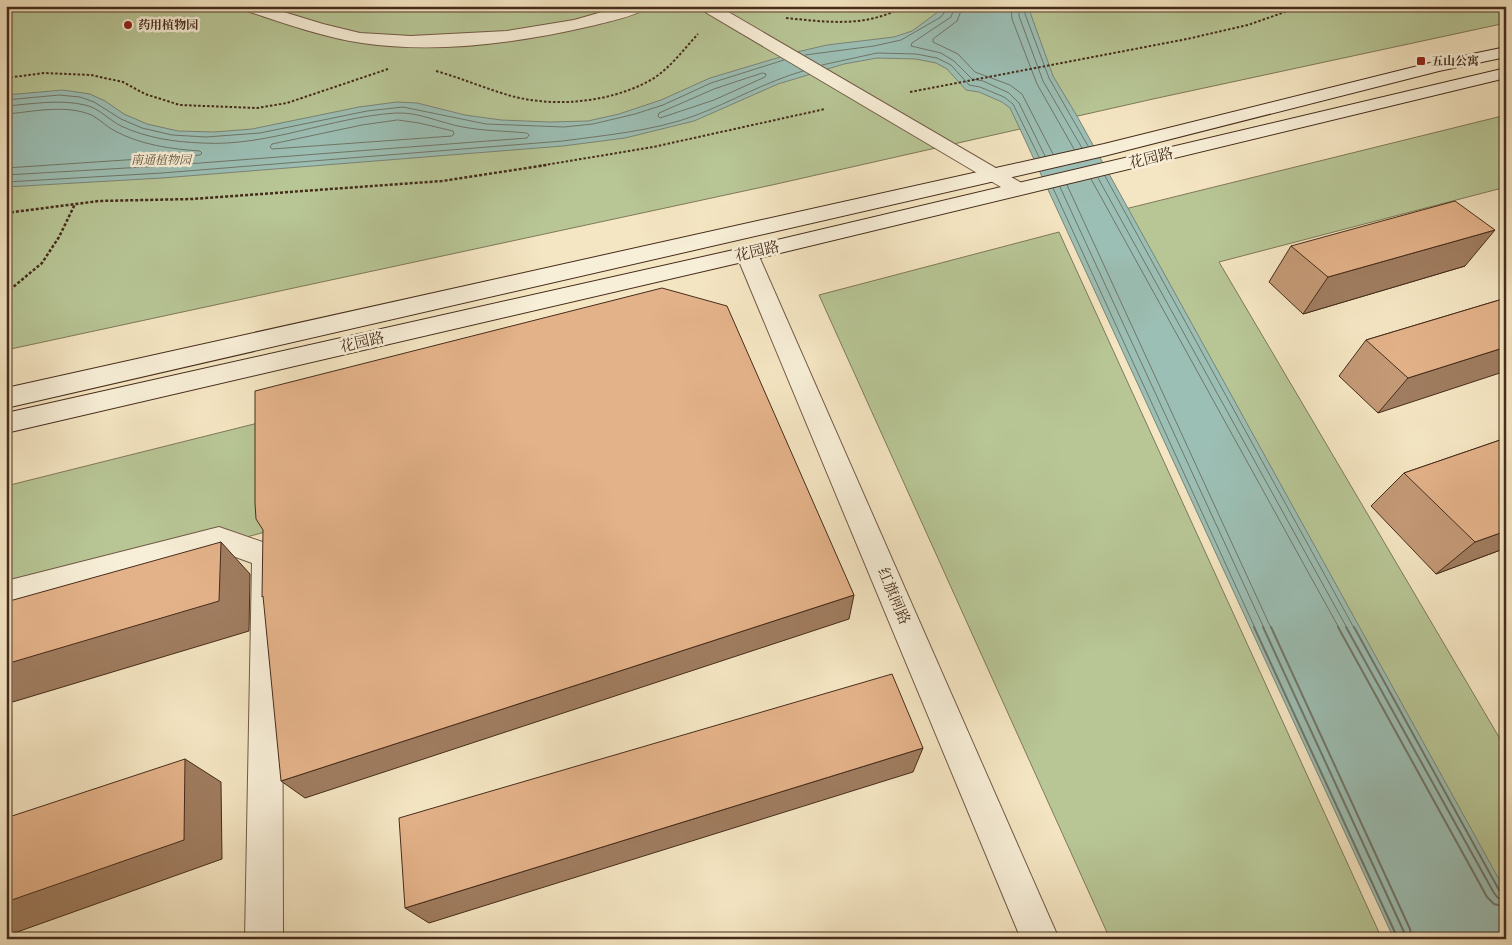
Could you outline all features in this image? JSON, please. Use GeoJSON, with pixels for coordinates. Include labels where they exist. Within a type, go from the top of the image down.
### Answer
{"type":"FeatureCollection","features":[{"type":"Feature","properties":{"kind":"main road"},"geometry":{"type":"LineString","coordinates":[[247,6],[310,27],[360,38],[420,42],[513,37],[578,26],[640,6]]}},
{"type":"Feature","properties":{"kind":"main road"},"geometry":{"type":"LineString","coordinates":[[706,6],[992,174]]}},
{"type":"Feature","properties":{"kind":"main road","name":"花园路"},"geometry":{"type":"LineString","coordinates":[[6,398],[992,174],[1025,181],[1104,150],[1438,66],[1506,52]]}},
{"type":"Feature","properties":{"kind":"main road","name":"花园路"},"geometry":{"type":"LineString","coordinates":[[6,423],[747,254],[1025,181],[1119,166],[1506,73]]}},
{"type":"Feature","properties":{"kind":"main road","name":"红旗闸路"},"geometry":{"type":"LineString","coordinates":[[747,254],[1040,939]]}},
{"type":"Feature","properties":{"kind":"main road"},"geometry":{"type":"LineString","coordinates":[[6,594],[218,539],[266,556],[264,939]]}},
{"type":"Feature","properties":{"kind":"path"},"geometry":{"type":"LineString","coordinates":[[428,70],[461,77],[491,90],[520,98],[551,102],[587,100],[617,93],[650,80],[688,46],[701,31],[729,21],[742,18],[768,17],[847,23],[869,21],[893,14],[904,6]]}},
{"type":"Feature","properties":{"kind":"path"},"geometry":{"type":"LineString","coordinates":[[6,213],[75,203],[326,191],[442,181],[560,163],[653,147],[866,100],[1187,39],[1248,25],[1302,6]]}},
{"type":"Feature","properties":{"kind":"path"},"geometry":{"type":"LineString","coordinates":[[6,78],[44,74],[91,75],[123,82],[145,94],[180,105],[257,108],[287,103],[389,69]]}},
{"type":"Feature","properties":{"kind":"path"},"geometry":{"type":"LineString","coordinates":[[6,292],[42,263],[59,238],[75,203]]}},
{"type":"Feature","properties":{"kind":"green space","name":"南通植物园"},"geometry":{"type":"Polygon","coordinates":[[[6,6],[1506,6],[1506,23],[1153,99],[772,185],[6,350],[6,6]]]}},
{"type":"Feature","properties":{"kind":"green space"},"geometry":{"type":"Polygon","coordinates":[[[1506,115],[1506,187],[1219,262],[1506,749],[1506,908],[1125,209],[1506,115]]]}},
{"type":"Feature","properties":{"kind":"green space"},"geometry":{"type":"Polygon","coordinates":[[[1059,232],[1382,939],[1110,939],[819,295],[1059,232]]]}},
{"type":"Feature","properties":{"kind":"green space"},"geometry":{"type":"Polygon","coordinates":[[[274,419],[276,529],[6,603],[6,486],[274,419]]]}},
{"type":"Feature","properties":{"kind":"water"},"geometry":{"type":"Polygon","coordinates":[[[946,6],[1030,6],[1030,12],[1053,76],[1077,116],[1506,892],[1506,939],[1394,939],[1010,108],[1002,102],[979,92],[966,90],[947,69],[936,63],[916,59],[877,58],[844,64],[778,84],[694,121],[625,138],[563,146],[162,178],[6,187],[6,95],[63,90],[90,94],[105,101],[124,114],[147,124],[178,131],[214,132],[252,129],[359,107],[397,102],[417,103],[465,115],[501,120],[588,121],[619,114],[661,100],[710,78],[797,52],[827,45],[894,37],[912,31],[946,6]]]}},
{"type":"Feature","properties":{"kind":"building"},"geometry":{"type":"Polygon","coordinates":[[[1455,201],[1495,230],[1328,277],[1291,246],[1455,201]]]}},
{"type":"Feature","properties":{"kind":"building"},"geometry":{"type":"Polygon","coordinates":[[[662,288],[727,306],[854,595],[281,781],[262,597],[263,530],[256,519],[255,391],[662,288]]]}},
{"type":"Feature","properties":{"kind":"building"},"geometry":{"type":"Polygon","coordinates":[[[1506,298],[1506,347],[1408,378],[1366,340],[1506,298]]]}},
{"type":"Feature","properties":{"kind":"building"},"geometry":{"type":"Polygon","coordinates":[[[1506,438],[1506,531],[1475,542],[1404,473],[1506,438]]]}},
{"type":"Feature","properties":{"kind":"building"},"geometry":{"type":"Polygon","coordinates":[[[221,542],[219,601],[6,664],[6,602],[221,542]]]}},
{"type":"Feature","properties":{"kind":"building"},"geometry":{"type":"Polygon","coordinates":[[[892,674],[923,748],[405,908],[399,818],[892,674]]]}},
{"type":"Feature","properties":{"kind":"building"},"geometry":{"type":"Polygon","coordinates":[[[185,759],[184,840],[6,902],[6,818],[185,759]]]}},
{"type":"Feature","properties":{"kind":"place","name":"药用植物园"},"geometry":{"type":"Point","coordinates":[128,25]}},
{"type":"Feature","properties":{"kind":"place","name":"五山公寓"},"geometry":{"type":"Point","coordinates":[1421,61]}}]}
